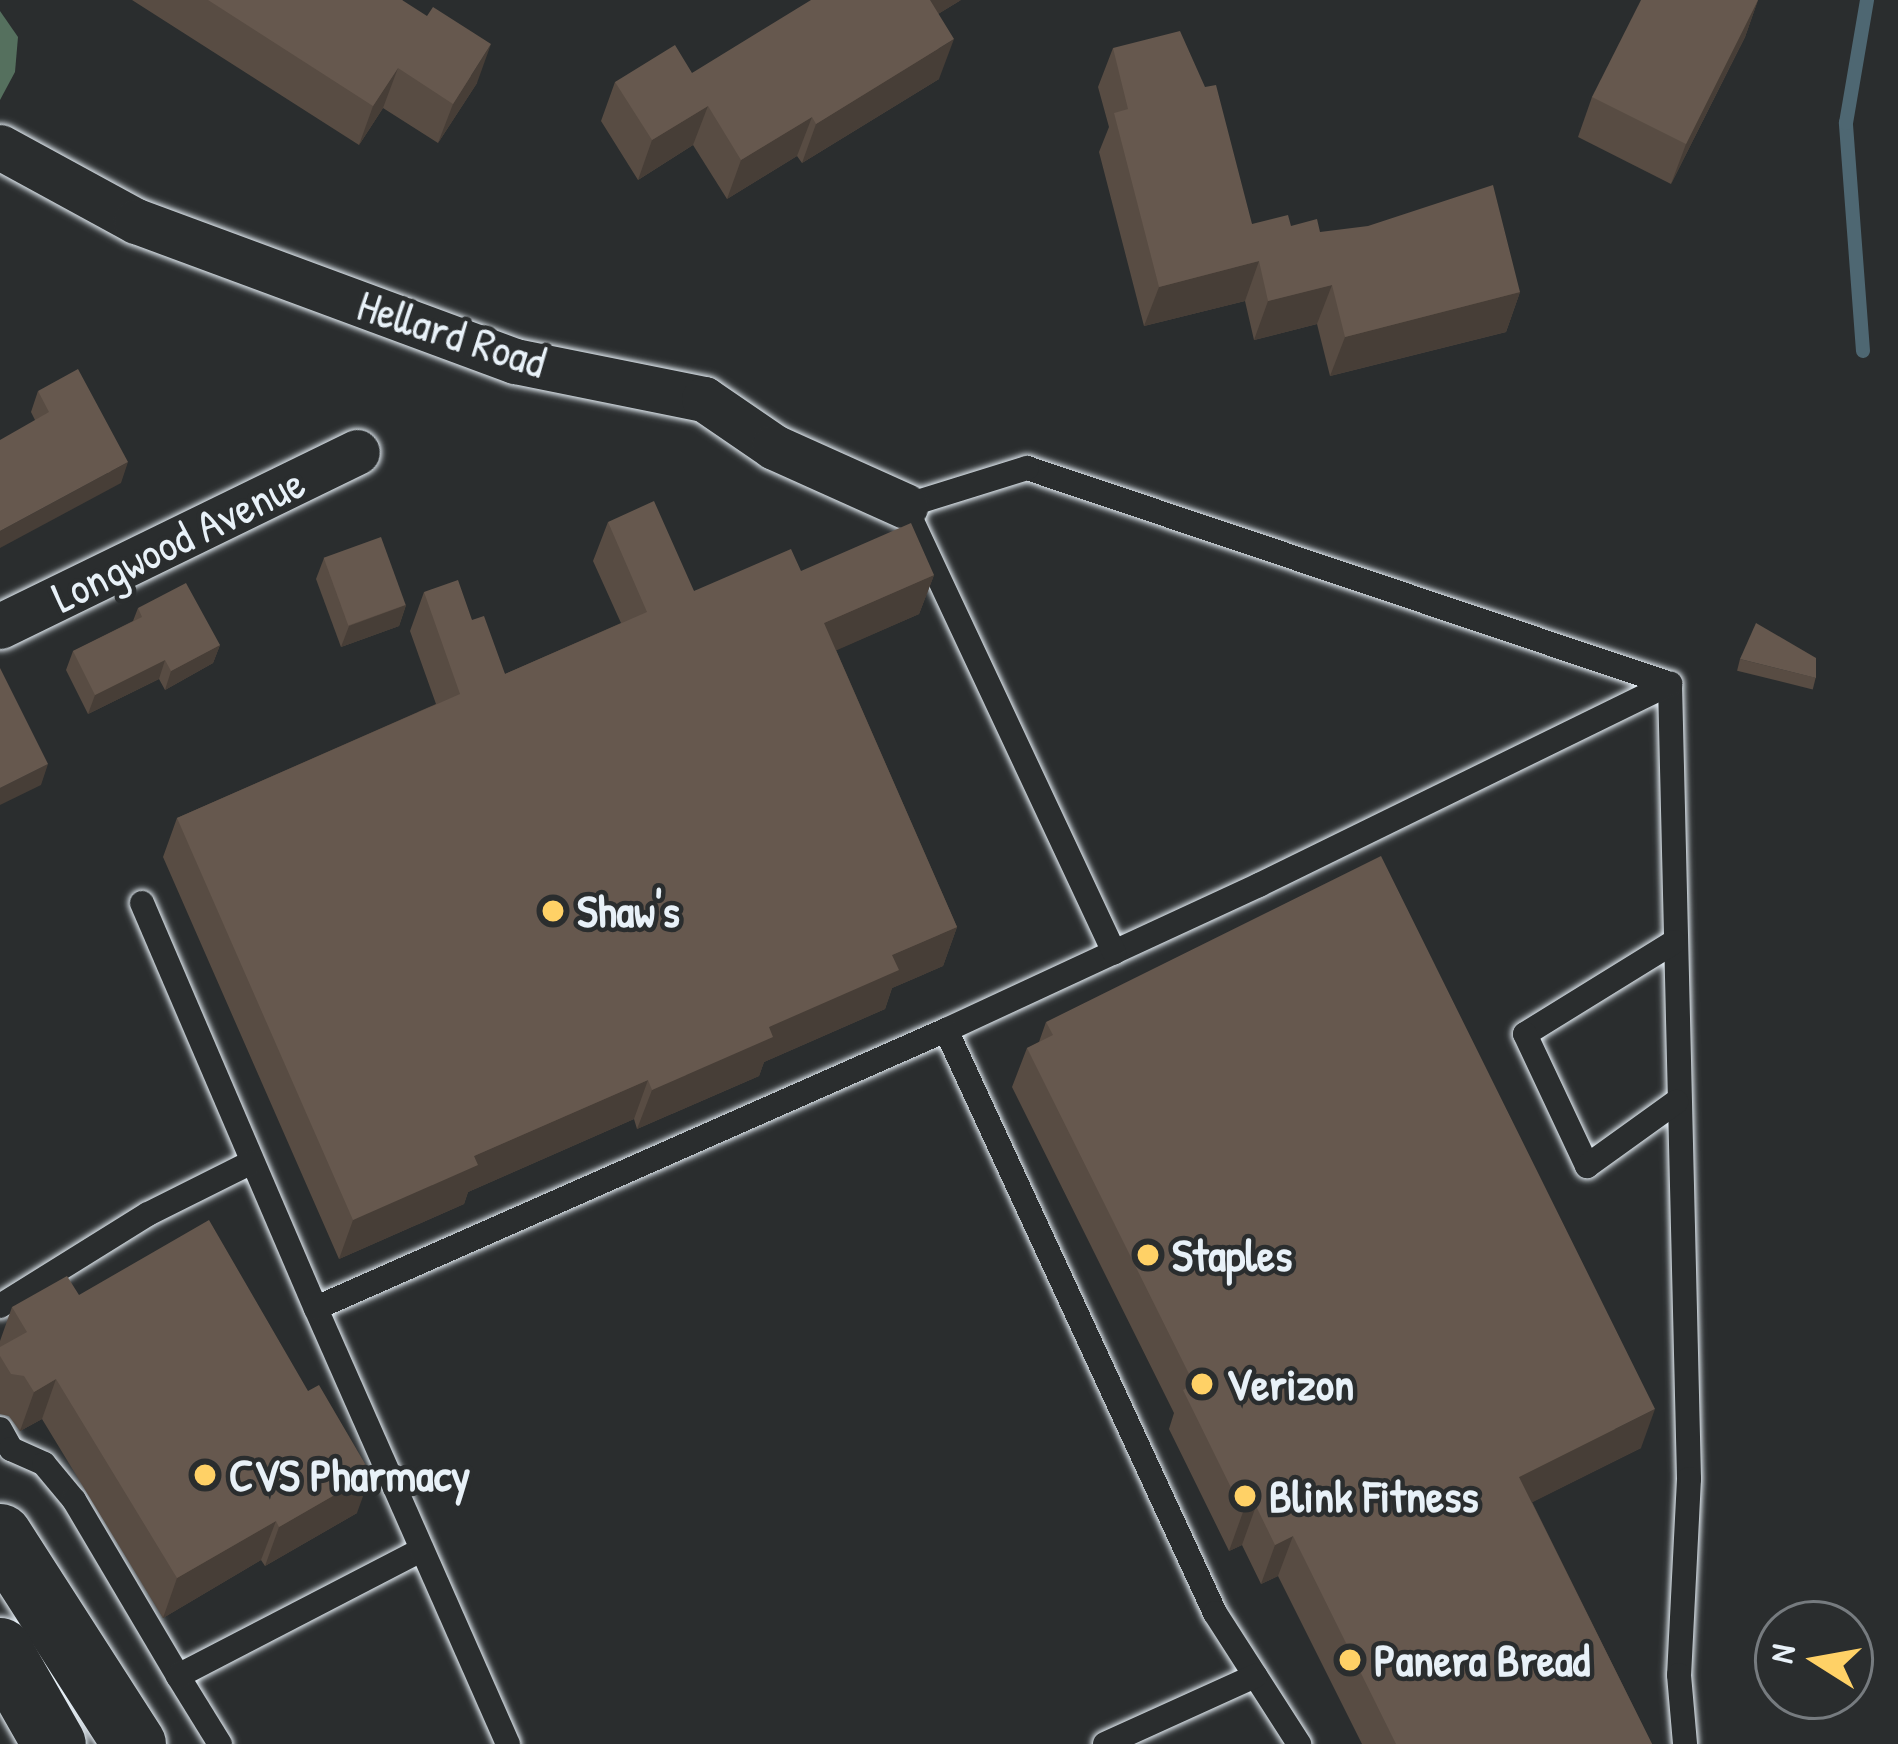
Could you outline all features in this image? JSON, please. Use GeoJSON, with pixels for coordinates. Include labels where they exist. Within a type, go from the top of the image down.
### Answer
{"type":"FeatureCollection","features":[{"type":"Feature","properties":{"kind":"main road"},"geometry":{"type":"LineString","coordinates":[[0,1535],[134,1744]]}},
{"type":"Feature","properties":{"kind":"main road"},"geometry":{"type":"LineString","coordinates":[[0,1649],[40,1739]]}},
{"type":"Feature","properties":{"kind":"street","name":"Hellard Road"},"geometry":{"type":"LineString","coordinates":[[0,147],[136,221],[515,361],[704,399],[775,447],[905,506]]}},
{"type":"Feature","properties":{"kind":"street","name":"Longwood Avenue"},"geometry":{"type":"LineString","coordinates":[[0,626],[357,452]]}},
{"type":"Feature","properties":{"kind":"lane"},"geometry":{"type":"LineString","coordinates":[[1114,952],[905,506],[1027,468],[1670,684]]}},
{"type":"Feature","properties":{"kind":"lane"},"geometry":{"type":"LineString","coordinates":[[1670,684],[1676,1102],[1689,1479],[1679,1675],[1684,1744]]}},
{"type":"Feature","properties":{"kind":"lane"},"geometry":{"type":"LineString","coordinates":[[316,1308],[946,1030],[1670,684]]}},
{"type":"Feature","properties":{"kind":"lane"},"geometry":{"type":"LineString","coordinates":[[142,903],[508,1744]]}},
{"type":"Feature","properties":{"kind":"lane"},"geometry":{"type":"LineString","coordinates":[[1674,942],[1525,1034],[1587,1166],[1676,1102]]}},
{"type":"Feature","properties":{"kind":"lane"},"geometry":{"type":"LineString","coordinates":[[946,1030],[1214,1613],[1299,1744]]}},
{"type":"Feature","properties":{"kind":"lane"},"geometry":{"type":"LineString","coordinates":[[0,1306],[148,1214],[252,1162]]}},
{"type":"Feature","properties":{"kind":"lane"},"geometry":{"type":"LineString","coordinates":[[0,1429],[11,1449],[44,1464],[74,1500],[220,1744]]}},
{"type":"Feature","properties":{"kind":"lane"},"geometry":{"type":"LineString","coordinates":[[178,1676],[421,1550]]}},
{"type":"Feature","properties":{"kind":"lane"},"geometry":{"type":"LineString","coordinates":[[1105,1744],[1255,1676]]}},
{"type":"Feature","properties":{"kind":"green space"},"geometry":{"type":"Polygon","coordinates":[[[0,11],[18,37],[15,72],[0,100],[0,11]]]}},
{"type":"Feature","properties":{"kind":"building"},"geometry":{"type":"Polygon","coordinates":[[[208,0],[402,0],[427,16],[433,7],[491,44],[453,104],[398,68],[373,106],[208,0]]]}},
{"type":"Feature","properties":{"kind":"building"},"geometry":{"type":"Polygon","coordinates":[[[811,0],[930,0],[954,39],[816,124],[812,117],[741,160],[708,106],[652,140],[615,82],[675,45],[692,73],[811,0]]]}},
{"type":"Feature","properties":{"kind":"building"},"geometry":{"type":"Polygon","coordinates":[[[1641,0],[1758,0],[1686,144],[1592,97],[1641,0]]]}},
{"type":"Feature","properties":{"kind":"building"},"geometry":{"type":"Polygon","coordinates":[[[1180,31],[1205,87],[1216,85],[1252,224],[1288,215],[1291,226],[1317,219],[1320,232],[1368,226],[1493,185],[1520,292],[1345,337],[1332,285],[1268,301],[1259,261],[1159,287],[1114,113],[1128,109],[1113,48],[1180,31]]]}},
{"type":"Feature","properties":{"kind":"building"},"geometry":{"type":"Polygon","coordinates":[[[78,369],[128,462],[0,531],[0,440],[49,412],[38,391],[78,369]]]}},
{"type":"Feature","properties":{"kind":"building","name":"Shaw's"},"geometry":{"type":"Polygon","coordinates":[[[654,501],[694,591],[791,549],[801,571],[911,523],[934,575],[824,623],[957,927],[892,955],[899,970],[769,1027],[773,1037],[652,1090],[648,1080],[474,1156],[478,1165],[353,1220],[177,818],[460,694],[424,592],[458,580],[472,620],[484,616],[505,674],[647,612],[608,522],[654,501]]]}},
{"type":"Feature","properties":{"kind":"building"},"geometry":{"type":"Polygon","coordinates":[[[381,537],[406,605],[348,626],[324,558],[381,537]]]}},
{"type":"Feature","properties":{"kind":"building"},"geometry":{"type":"Polygon","coordinates":[[[186,583],[220,645],[171,671],[165,660],[95,695],[73,651],[142,617],[138,608],[186,583]]]}},
{"type":"Feature","properties":{"kind":"building"},"geometry":{"type":"Polygon","coordinates":[[[1756,623],[1816,658],[1816,678],[1740,659],[1756,623]]]}},
{"type":"Feature","properties":{"kind":"building"},"geometry":{"type":"Polygon","coordinates":[[[0,668],[48,764],[0,788],[0,668]]]}},
{"type":"Feature","properties":{"kind":"building"},"geometry":{"type":"Polygon","coordinates":[[[1381,856],[1655,1409],[1519,1477],[1652,1744],[1396,1744],[1293,1536],[1275,1545],[1256,1506],[1243,1512],[1183,1390],[1194,1384],[1027,1048],[1053,1035],[1046,1022],[1381,856]]]}},
{"type":"Feature","properties":{"kind":"building","name":"CVS Pharmacy"},"geometry":{"type":"Polygon","coordinates":[[[209,1220],[308,1391],[319,1385],[371,1474],[177,1578],[56,1379],[34,1392],[24,1376],[11,1374],[0,1347],[27,1332],[12,1307],[67,1276],[79,1295],[209,1220]]]}},
{"type":"Feature","properties":{"kind":"waterway"},"geometry":{"type":"LineString","coordinates":[[1863,351],[1846,123],[1867,0]]}},
{"type":"Feature","properties":{"kind":"place","name":"Shaw's"},"geometry":{"type":"Point","coordinates":[553,911]}},
{"type":"Feature","properties":{"kind":"place","name":"Staples"},"geometry":{"type":"Point","coordinates":[1148,1255]}},
{"type":"Feature","properties":{"kind":"place","name":"Verizon"},"geometry":{"type":"Point","coordinates":[1202,1384]}},
{"type":"Feature","properties":{"kind":"place","name":"CVS Pharmacy"},"geometry":{"type":"Point","coordinates":[205,1475]}},
{"type":"Feature","properties":{"kind":"place","name":"Blink Fitness"},"geometry":{"type":"Point","coordinates":[1245,1496]}},
{"type":"Feature","properties":{"kind":"place","name":"Panera Bread"},"geometry":{"type":"Point","coordinates":[1350,1660]}}]}
